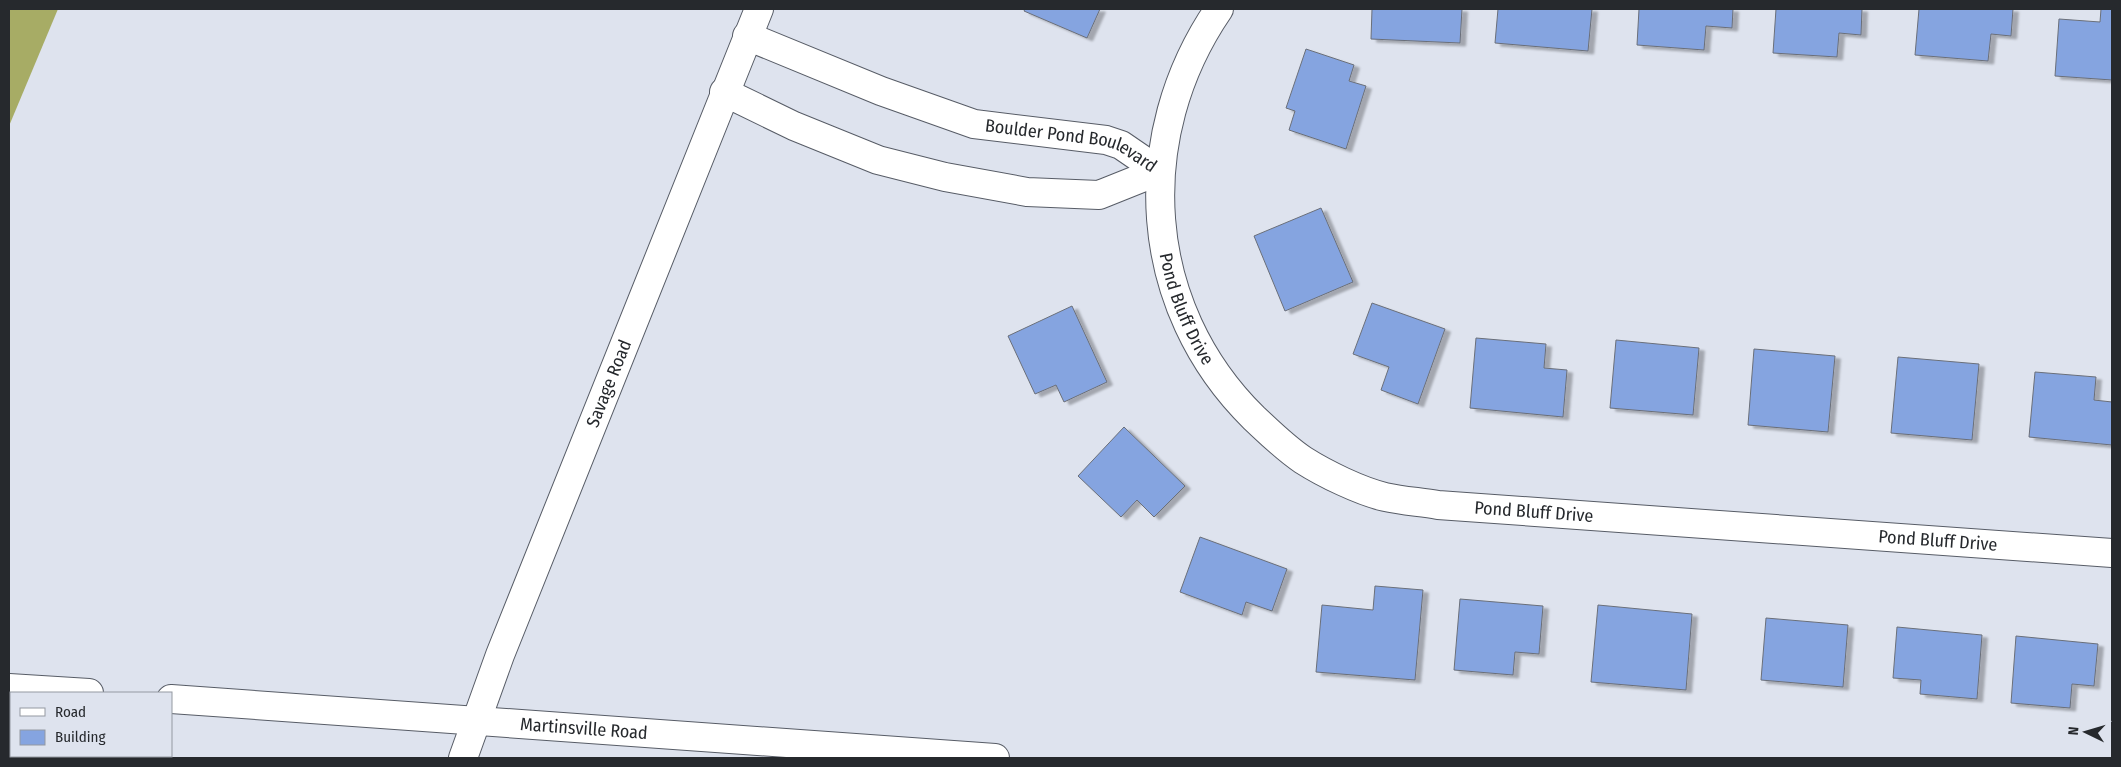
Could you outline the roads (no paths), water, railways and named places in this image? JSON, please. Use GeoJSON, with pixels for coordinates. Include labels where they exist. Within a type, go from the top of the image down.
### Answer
{"type":"FeatureCollection","features":[{"type":"Feature","properties":{"kind":"street","name":"Savage Road"},"geometry":{"type":"LineString","coordinates":[[463,758],[724,92],[759,9]]}},
{"type":"Feature","properties":{"kind":"street","name":"Pond Bluff Drive"},"geometry":{"type":"LineString","coordinates":[[1219,9],[1200,37],[1181,78],[1167,122],[1159,171],[1161,235],[1176,292],[1199,348],[1232,396],[1272,435],[1302,459],[1332,476],[1384,497],[1438,505],[2112,553]]}},
{"type":"Feature","properties":{"kind":"street","name":"Boulder Pond Boulevard"},"geometry":{"type":"LineString","coordinates":[[748,36],[881,90],[974,124],[1106,140],[1121,145],[1159,171]]}},
{"type":"Feature","properties":{"kind":"street","name":"Boulder Pond Boulevard"},"geometry":{"type":"LineString","coordinates":[[724,92],[794,126],[878,160],[945,177],[1027,192],[1099,195],[1159,171]]}},
{"type":"Feature","properties":{"kind":"street"},"geometry":{"type":"LineString","coordinates":[[9,688],[73,692]]}},
{"type":"Feature","properties":{"kind":"street","name":"Martinsville Road"},"geometry":{"type":"LineString","coordinates":[[172,699],[996,758]]}},
{"type":"Feature","properties":{"kind":"waterway"},"geometry":{"type":"LineString","coordinates":[[54,757],[74,758]]}}]}
